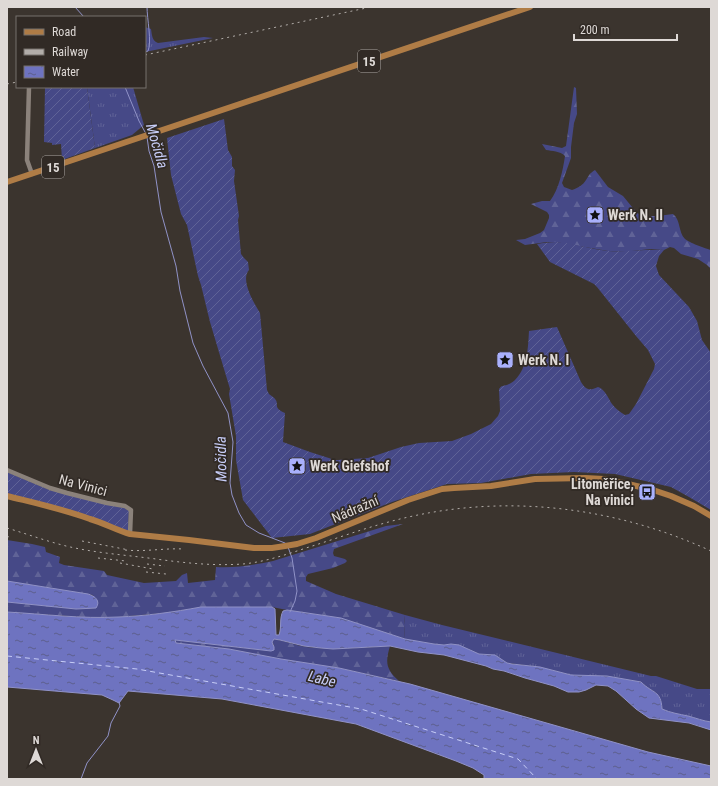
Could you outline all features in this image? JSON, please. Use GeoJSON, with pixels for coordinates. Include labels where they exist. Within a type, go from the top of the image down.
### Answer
{"type":"FeatureCollection","features":[{"type":"Feature","properties":{"kind":"main road","name":"15"},"geometry":{"type":"LineString","coordinates":[[7,182],[530,7]]}},
{"type":"Feature","properties":{"kind":"main road","name":"Nádražní"},"geometry":{"type":"LineString","coordinates":[[7,496],[76,514],[122,532],[139,536],[189,540],[249,548],[288,546],[316,538],[408,500],[442,490],[491,486],[536,479],[604,479],[628,484],[671,496],[694,506],[711,516]]}},
{"type":"Feature","properties":{"kind":"street"},"geometry":{"type":"LineString","coordinates":[[29,88],[27,160],[32,174]]}},
{"type":"Feature","properties":{"kind":"street","name":"Na Vinici"},"geometry":{"type":"LineString","coordinates":[[7,470],[50,488],[107,503],[126,506],[131,510],[130,534]]}},
{"type":"Feature","properties":{"kind":"green space"},"geometry":{"type":"Polygon","coordinates":[[[146,27],[151,29],[153,39],[158,43],[204,37],[213,38],[146,52],[146,27]]]}},
{"type":"Feature","properties":{"kind":"green space"},"geometry":{"type":"Polygon","coordinates":[[[574,87],[576,88],[577,114],[574,123],[571,158],[562,183],[564,187],[572,190],[578,187],[595,170],[608,187],[623,196],[637,213],[644,216],[673,214],[677,219],[681,233],[685,239],[711,250],[711,269],[698,259],[681,254],[674,248],[670,247],[664,250],[651,249],[608,251],[556,242],[525,245],[516,240],[525,239],[540,233],[544,230],[549,218],[547,212],[531,204],[542,201],[550,201],[562,173],[565,156],[558,152],[546,150],[542,144],[562,148],[566,146],[574,87]]]}},
{"type":"Feature","properties":{"kind":"green space"},"geometry":{"type":"Polygon","coordinates":[[[45,88],[87,88],[95,148],[62,160],[61,144],[52,145],[52,143],[44,142],[45,88]]]}},
{"type":"Feature","properties":{"kind":"green space"},"geometry":{"type":"Polygon","coordinates":[[[87,88],[133,88],[144,125],[132,135],[95,148],[87,88]]]}},
{"type":"Feature","properties":{"kind":"green space"},"geometry":{"type":"Polygon","coordinates":[[[224,119],[228,150],[232,157],[232,166],[235,170],[234,181],[239,216],[238,220],[241,254],[248,262],[249,270],[246,280],[247,285],[260,313],[267,390],[276,401],[277,408],[285,413],[283,442],[338,460],[368,458],[401,447],[419,443],[452,441],[471,434],[491,424],[498,416],[500,411],[499,389],[502,386],[508,385],[514,380],[523,369],[529,331],[557,327],[583,385],[588,389],[600,388],[617,409],[625,415],[629,414],[636,404],[654,369],[655,364],[648,350],[594,284],[550,262],[537,244],[556,242],[608,251],[664,250],[659,256],[656,266],[659,275],[689,307],[697,321],[702,340],[711,353],[711,510],[671,487],[615,474],[574,472],[531,474],[481,483],[447,484],[392,502],[310,534],[272,538],[243,500],[236,460],[236,436],[229,394],[230,389],[210,322],[187,225],[181,214],[171,175],[167,138],[224,119]]]}},
{"type":"Feature","properties":{"kind":"green space"},"geometry":{"type":"Polygon","coordinates":[[[7,472],[50,490],[125,508],[129,511],[128,532],[7,494],[7,472]]]}},
{"type":"Feature","properties":{"kind":"green space"},"geometry":{"type":"Polygon","coordinates":[[[403,524],[334,549],[334,556],[347,561],[333,568],[308,574],[306,581],[336,594],[405,615],[405,639],[341,618],[272,607],[201,607],[164,613],[118,617],[84,617],[7,612],[7,602],[76,609],[96,608],[93,595],[7,581],[7,540],[45,547],[46,552],[60,557],[59,563],[64,565],[104,571],[107,575],[144,583],[176,581],[182,575],[187,573],[188,583],[215,580],[216,567],[245,566],[273,561],[386,526],[403,524]]]}},
{"type":"Feature","properties":{"kind":"green space"},"geometry":{"type":"Polygon","coordinates":[[[405,615],[656,676],[697,689],[710,689],[711,683],[711,722],[662,709],[658,695],[641,682],[607,676],[571,675],[540,667],[507,663],[495,655],[479,654],[459,645],[434,644],[405,639],[405,615]]]}},
{"type":"Feature","properties":{"kind":"green space"},"geometry":{"type":"Polygon","coordinates":[[[273,639],[316,648],[390,646],[387,657],[389,669],[399,681],[339,668],[229,649],[176,643],[175,640],[271,651],[274,645],[272,642],[273,639]]]}},
{"type":"Feature","properties":{"kind":"water"},"geometry":{"type":"Polygon","coordinates":[[[7,581],[88,594],[93,596],[98,603],[96,608],[76,609],[7,602],[7,581]]]}},
{"type":"Feature","properties":{"kind":"water","name":"Labe"},"geometry":{"type":"Polygon","coordinates":[[[201,607],[272,607],[275,609],[276,635],[279,635],[283,611],[287,610],[341,618],[405,639],[434,644],[459,645],[479,654],[495,655],[507,663],[540,667],[571,675],[607,676],[641,682],[658,695],[662,709],[711,722],[711,730],[689,723],[649,718],[608,686],[596,685],[579,692],[568,692],[554,686],[504,671],[444,655],[418,652],[390,646],[333,649],[321,648],[304,646],[274,639],[272,642],[274,650],[271,651],[175,640],[176,643],[229,649],[339,668],[410,684],[648,752],[711,766],[711,779],[484,779],[484,775],[473,768],[356,724],[222,699],[128,691],[119,703],[102,695],[7,687],[7,612],[76,617],[104,617],[149,615],[201,607]]]}},
{"type":"Feature","properties":{"kind":"waterway","name":"Močidla"},"geometry":{"type":"LineString","coordinates":[[75,7],[83,16]]}},
{"type":"Feature","properties":{"kind":"waterway"},"geometry":{"type":"LineString","coordinates":[[146,52],[148,51],[150,42],[147,7]]}},
{"type":"Feature","properties":{"kind":"waterway","name":"Močidla"},"geometry":{"type":"LineString","coordinates":[[125,88],[145,132]]}},
{"type":"Feature","properties":{"kind":"waterway","name":"Močidla"},"geometry":{"type":"LineString","coordinates":[[147,137],[149,151],[154,166],[161,212],[176,266],[180,291],[193,343],[203,366],[228,413],[233,442],[230,483],[232,495],[239,513],[246,525],[259,533],[285,543]]}},
{"type":"Feature","properties":{"kind":"waterway","name":"Močidla"},"geometry":{"type":"LineString","coordinates":[[288,547],[292,558],[297,591],[295,601],[290,612]]}},
{"type":"Feature","properties":{"kind":"waterway"},"geometry":{"type":"LineString","coordinates":[[81,779],[87,763],[108,736],[111,723],[120,706],[119,702]]}},
{"type":"Feature","properties":{"kind":"ferry route"},"geometry":{"type":"LineString","coordinates":[[7,656],[137,669],[361,709],[518,759],[537,779]]}},
{"type":"Feature","properties":{"kind":"railway"},"geometry":{"type":"LineString","coordinates":[[146,55],[371,7]]}},
{"type":"Feature","properties":{"kind":"railway"},"geometry":{"type":"LineString","coordinates":[[7,84],[16,82]]}},
{"type":"Feature","properties":{"kind":"railway"},"geometry":{"type":"LineString","coordinates":[[7,528],[59,544],[111,554],[188,563],[232,565],[259,562],[274,558],[385,523],[426,513],[468,508],[509,506],[551,508],[592,513],[632,522],[672,535],[711,551]]}},
{"type":"Feature","properties":{"kind":"railway"},"geometry":{"type":"LineString","coordinates":[[82,541],[129,550]]}},
{"type":"Feature","properties":{"kind":"railway"},"geometry":{"type":"LineString","coordinates":[[125,550],[140,551],[183,549]]}},
{"type":"Feature","properties":{"kind":"railway"},"geometry":{"type":"LineString","coordinates":[[98,558],[126,561]]}},
{"type":"Feature","properties":{"kind":"railway"},"geometry":{"type":"LineString","coordinates":[[120,563],[153,569]]}},
{"type":"Feature","properties":{"kind":"railway"},"geometry":{"type":"LineString","coordinates":[[147,564],[165,566]]}},
{"type":"Feature","properties":{"kind":"railway"},"geometry":{"type":"LineString","coordinates":[[146,572],[166,574]]}},
{"type":"Feature","properties":{"kind":"place","name":"Werk N. II"},"geometry":{"type":"Point","coordinates":[595,215]}},
{"type":"Feature","properties":{"kind":"place","name":"Werk N. I"},"geometry":{"type":"Point","coordinates":[505,360]}},
{"type":"Feature","properties":{"kind":"place","name":"Werk Giefshof"},"geometry":{"type":"Point","coordinates":[297,466]}},
{"type":"Feature","properties":{"kind":"place","name":"Litoměřice, Na vinici"},"geometry":{"type":"Point","coordinates":[647,492]}}]}
